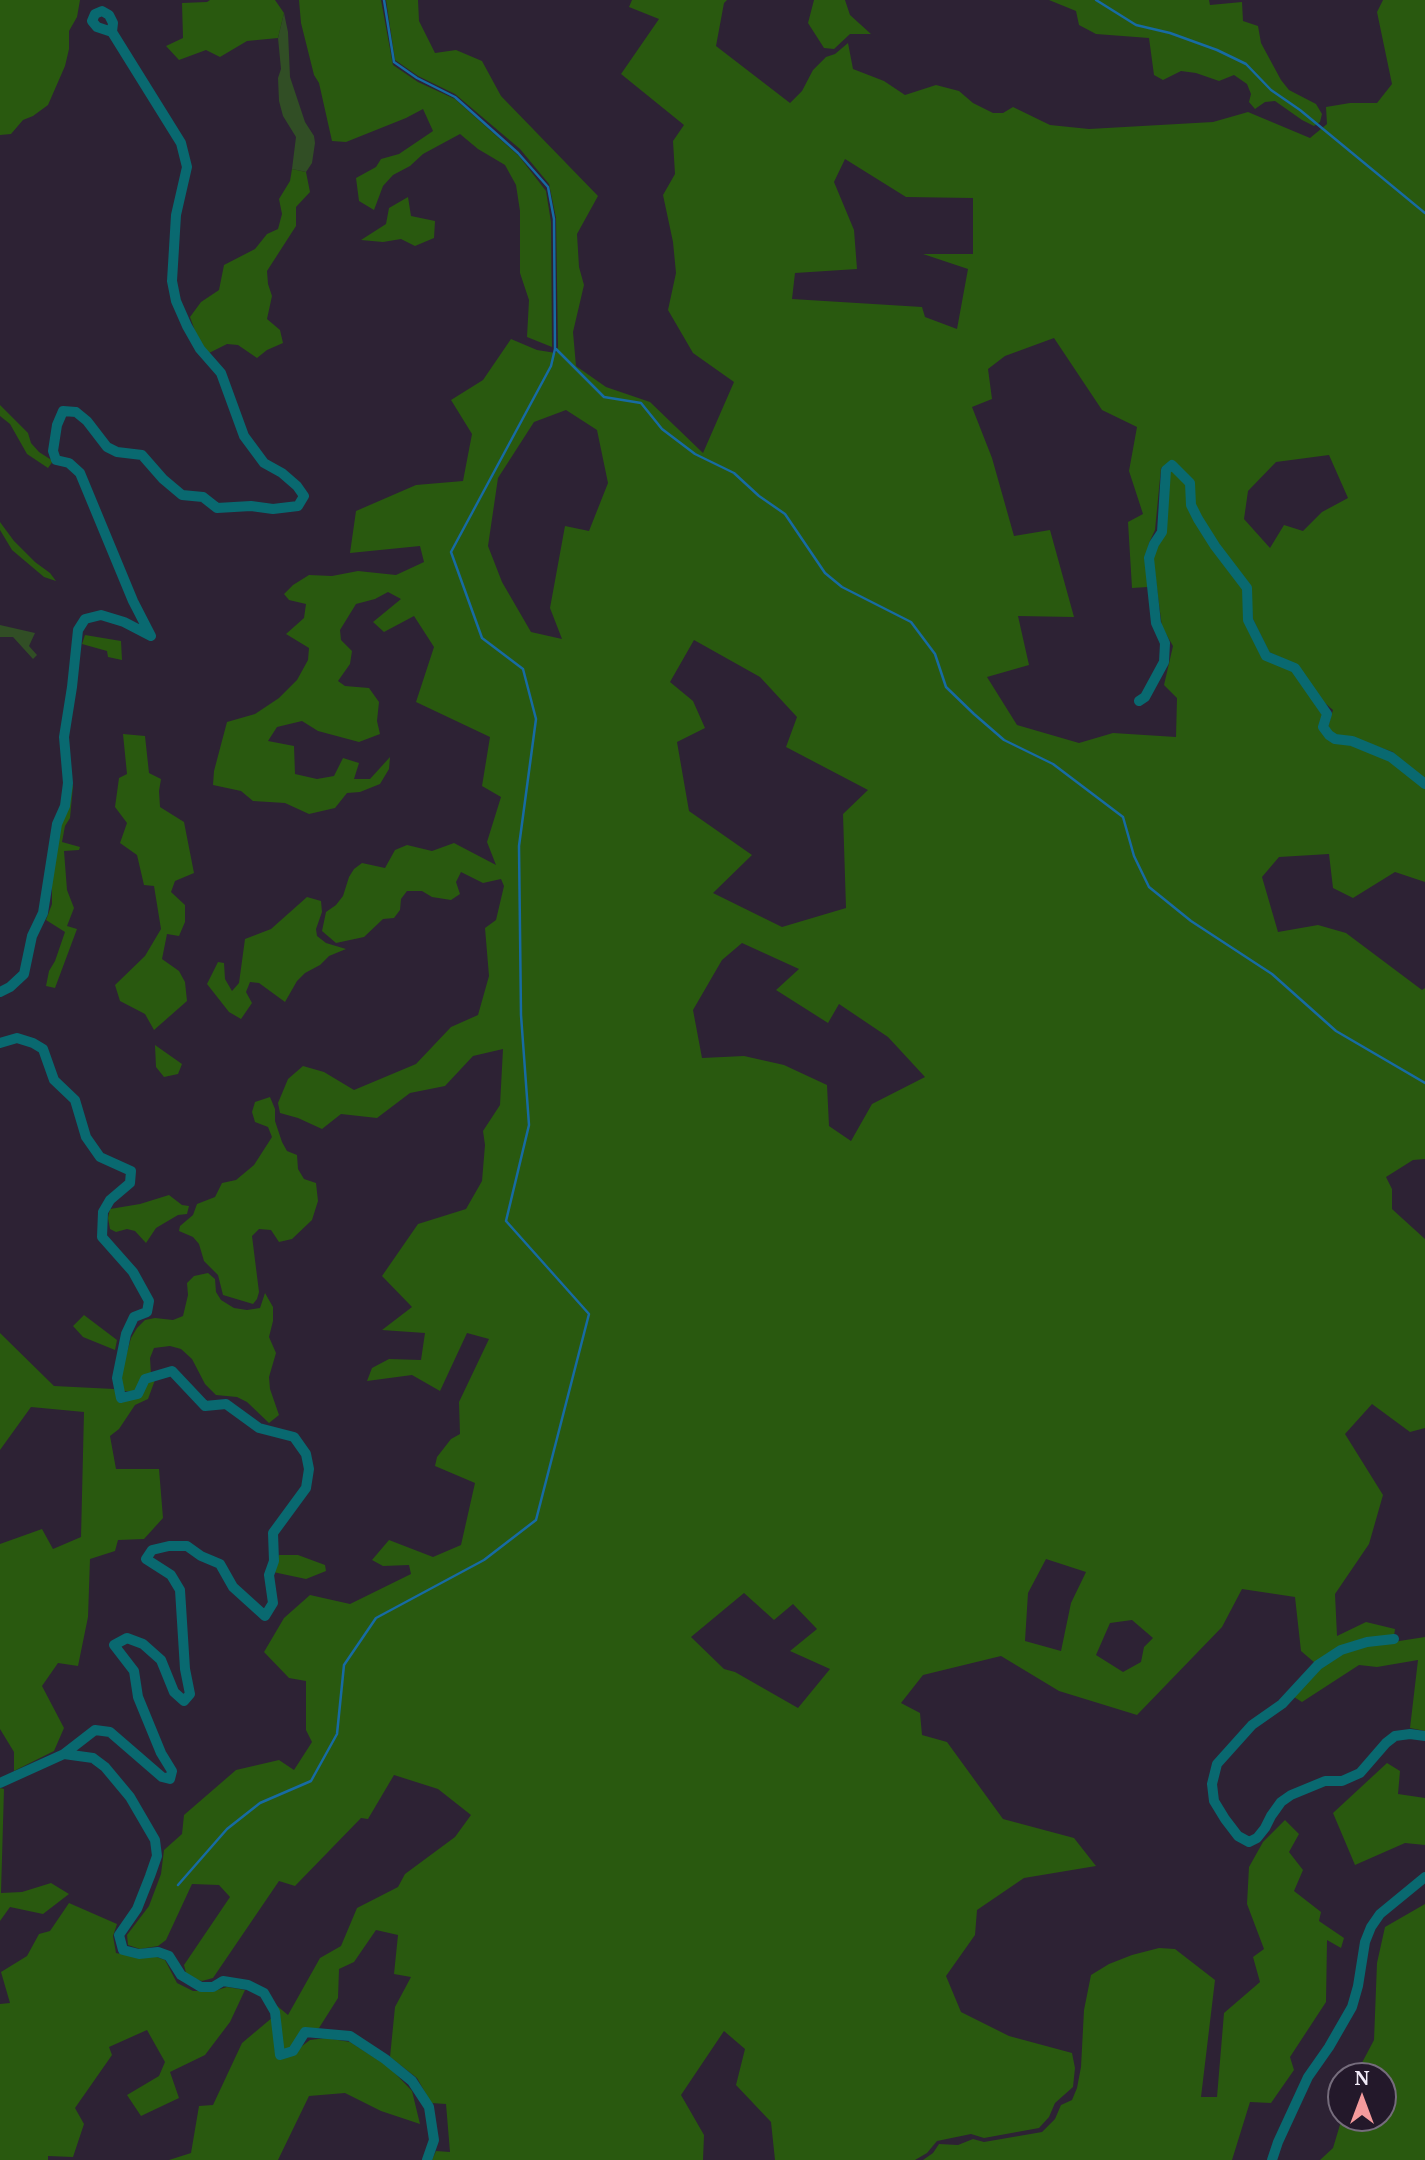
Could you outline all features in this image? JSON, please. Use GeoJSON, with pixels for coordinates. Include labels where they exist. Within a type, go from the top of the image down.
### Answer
{"type":"FeatureCollection","features":[{"type":"Feature","properties":{"kind":"street"},"geometry":{"type":"LineString","coordinates":[[0,992],[24,974],[33,936],[43,913],[57,824],[67,794],[64,737],[78,630],[85,619],[102,615],[124,622],[151,636],[133,601],[80,473],[69,463],[56,460],[53,451],[57,425],[63,411],[76,412],[107,447],[117,452],[142,455],[163,479],[182,495],[203,497],[217,508],[298,506],[304,496],[297,486],[264,463],[244,436],[221,373],[200,349],[176,301],[172,281],[176,215],[187,167],[181,143],[112,32]]}},
{"type":"Feature","properties":{"kind":"street"},"geometry":{"type":"LineString","coordinates":[[1139,701],[1145,697],[1164,662],[1165,643],[1156,623],[1149,558],[1162,532],[1166,470],[1172,465],[1190,483],[1191,505],[1203,528],[1248,588],[1248,620],[1266,656],[1295,668],[1326,713],[1323,727],[1329,735],[1391,757],[1425,785]]}},
{"type":"Feature","properties":{"kind":"street"},"geometry":{"type":"LineString","coordinates":[[0,1043],[17,1038],[43,1049],[54,1080],[75,1100],[86,1137],[100,1157],[131,1171],[130,1183],[110,1200],[103,1212],[102,1237],[133,1272],[149,1301],[147,1312],[134,1317],[126,1334],[117,1378],[121,1398],[138,1394],[145,1380],[172,1371],[205,1406],[226,1404],[259,1428],[294,1437],[306,1454],[309,1469],[306,1488],[273,1534],[274,1561],[269,1575],[273,1603],[265,1616],[233,1587],[220,1564],[187,1546],[152,1550],[146,1559],[171,1575],[180,1590],[185,1669],[190,1694],[184,1701],[174,1692],[161,1660],[143,1644],[127,1638],[114,1645],[134,1671],[138,1697],[161,1753],[172,1771],[170,1779],[162,1777],[110,1732],[95,1730],[64,1754],[0,1783]]}},
{"type":"Feature","properties":{"kind":"street"},"geometry":{"type":"LineString","coordinates":[[1394,1639],[1367,1642],[1341,1650],[1318,1665],[1282,1704],[1252,1725],[1217,1765],[1212,1784],[1214,1801],[1238,1836],[1249,1842],[1257,1838],[1281,1802],[1291,1795],[1325,1781],[1342,1782],[1360,1773],[1395,1736],[1425,1736]]}},
{"type":"Feature","properties":{"kind":"street"},"geometry":{"type":"LineString","coordinates":[[64,1754],[93,1758],[105,1767],[130,1797],[155,1840],[157,1856],[150,1876],[137,1909],[119,1935],[123,1950],[139,1954],[158,1952],[169,1956],[181,1976],[201,1987],[213,1987],[223,1981],[248,1985],[264,1993],[275,2012],[279,2055],[293,2051],[305,2032],[350,2036],[385,2059],[412,2081],[429,2107],[434,2140],[427,2160]]}},
{"type":"Feature","properties":{"kind":"street"},"geometry":{"type":"LineString","coordinates":[[1272,2160],[1308,2077],[1352,2007],[1365,1942],[1371,1927],[1394,1902],[1425,1877]]}},
{"type":"Feature","properties":{"kind":"green space"},"geometry":{"type":"Polygon","coordinates":[[[0,0],[80,0],[77,17],[69,31],[65,66],[48,105],[23,120],[11,134],[0,135],[0,0]]]}},
{"type":"Feature","properties":{"kind":"green space"},"geometry":{"type":"Polygon","coordinates":[[[275,0],[284,13],[278,38],[247,41],[220,57],[206,50],[179,60],[166,46],[183,38],[182,3],[275,0]]]}},
{"type":"Feature","properties":{"kind":"green space"},"geometry":{"type":"Polygon","coordinates":[[[299,0],[381,0],[393,65],[418,82],[455,99],[519,156],[546,191],[551,222],[552,347],[527,337],[529,300],[520,273],[520,211],[516,185],[505,165],[478,149],[460,134],[423,154],[410,166],[393,175],[383,186],[374,210],[359,201],[356,178],[376,167],[381,159],[399,154],[433,131],[423,109],[346,142],[332,141],[319,83],[314,75],[301,23],[299,0]]]}},
{"type":"Feature","properties":{"kind":"green space"},"geometry":{"type":"Polygon","coordinates":[[[386,0],[418,0],[419,21],[435,53],[456,50],[482,61],[501,96],[598,196],[577,234],[579,267],[584,285],[573,332],[576,366],[606,387],[650,402],[703,453],[734,382],[693,353],[668,310],[676,273],[673,242],[663,195],[675,174],[673,141],[684,125],[621,74],[659,19],[629,7],[632,0],[727,0],[724,3],[716,46],[790,103],[802,91],[813,70],[826,57],[835,54],[848,43],[853,69],[884,81],[905,95],[936,85],[959,91],[973,103],[993,113],[1003,113],[1013,107],[1050,125],[1089,129],[1213,122],[1248,112],[1310,138],[1327,124],[1326,107],[1350,103],[1377,103],[1392,84],[1377,12],[1383,0],[1425,0],[1425,780],[1393,752],[1353,738],[1335,736],[1328,727],[1333,710],[1319,698],[1297,665],[1269,652],[1253,619],[1249,587],[1199,516],[1192,502],[1192,479],[1170,462],[1161,468],[1155,530],[1146,559],[1148,587],[1132,588],[1128,522],[1143,514],[1129,471],[1137,427],[1102,410],[1054,338],[1005,356],[988,369],[992,399],[972,407],[992,458],[1014,536],[1050,530],[1074,617],[1018,616],[1029,665],[987,677],[1017,725],[1079,743],[1113,733],[1176,737],[1177,698],[1164,685],[1173,646],[1162,627],[1153,558],[1156,545],[1165,533],[1168,472],[1171,468],[1188,484],[1188,507],[1195,521],[1245,590],[1246,622],[1264,659],[1293,671],[1323,716],[1320,728],[1329,740],[1391,760],[1425,788],[1425,882],[1395,872],[1353,898],[1333,888],[1329,854],[1279,857],[1262,877],[1278,932],[1318,925],[1346,933],[1422,990],[1425,988],[1425,1159],[1413,1160],[1386,1177],[1392,1189],[1392,1209],[1425,1239],[1425,1428],[1410,1432],[1372,1404],[1345,1434],[1383,1495],[1369,1544],[1335,1594],[1337,1636],[1366,1622],[1395,1629],[1394,1636],[1364,1638],[1315,1663],[1301,1651],[1295,1597],[1242,1589],[1222,1627],[1137,1715],[1059,1691],[1001,1656],[923,1675],[901,1703],[920,1713],[922,1735],[947,1742],[1003,1819],[1074,1838],[1096,1866],[1024,1878],[977,1910],[975,1935],[946,1976],[961,2012],[1009,2036],[1072,2053],[1075,2068],[1073,2087],[1055,2103],[1049,2117],[1039,2128],[984,2138],[971,2134],[937,2141],[927,2153],[915,2160],[775,2160],[771,2122],[736,2085],[745,2049],[724,2031],[681,2095],[704,2135],[703,2160],[432,2160],[436,2151],[450,2152],[446,2104],[431,2103],[417,2078],[390,2057],[395,2007],[411,1977],[394,1974],[398,1935],[376,1930],[354,1962],[339,1969],[338,1998],[319,2028],[303,2028],[292,2049],[283,2052],[280,2016],[276,2005],[288,2015],[320,1958],[341,1946],[357,1908],[398,1887],[405,1874],[455,1837],[471,1815],[438,1789],[394,1775],[368,1819],[361,1818],[295,1886],[279,1881],[213,1978],[202,1981],[192,1978],[186,1973],[184,1965],[230,1897],[219,1885],[192,1884],[166,1940],[158,1946],[140,1949],[128,1945],[127,1935],[149,1906],[161,1874],[164,1850],[182,1834],[184,1815],[236,1770],[279,1760],[294,1770],[312,1742],[306,1730],[306,1681],[289,1678],[264,1652],[284,1618],[310,1595],[350,1604],[411,1574],[409,1565],[383,1566],[372,1560],[389,1540],[433,1557],[461,1545],[475,1483],[435,1466],[437,1457],[451,1439],[460,1434],[459,1402],[489,1339],[467,1333],[440,1391],[412,1375],[367,1381],[372,1368],[389,1359],[421,1360],[425,1333],[382,1330],[412,1307],[382,1276],[418,1224],[466,1209],[482,1181],[485,1145],[483,1131],[500,1105],[503,1049],[473,1056],[445,1086],[410,1093],[377,1118],[341,1114],[322,1129],[280,1113],[278,1103],[288,1079],[303,1066],[324,1072],[354,1090],[416,1064],[451,1027],[478,1015],[489,976],[485,928],[496,920],[504,886],[501,879],[483,883],[461,872],[456,882],[460,894],[451,900],[432,897],[422,891],[407,891],[394,918],[383,919],[364,937],[336,943],[322,931],[326,912],[343,896],[354,869],[362,863],[385,868],[395,850],[407,845],[432,851],[454,843],[496,865],[487,842],[501,797],[482,786],[490,737],[416,702],[434,647],[414,616],[384,632],[373,622],[401,599],[388,592],[356,604],[340,630],[341,640],[352,651],[350,664],[338,681],[345,686],[369,688],[379,702],[377,721],[380,734],[359,742],[318,731],[302,721],[277,727],[268,741],[294,746],[295,774],[317,779],[334,776],[343,758],[359,763],[354,779],[370,779],[390,757],[389,769],[380,784],[360,792],[347,793],[335,808],[309,814],[285,803],[253,801],[241,791],[213,785],[227,722],[255,714],[279,698],[297,680],[308,660],[309,648],[286,634],[304,618],[306,604],[289,600],[284,594],[309,575],[332,576],[358,571],[396,575],[424,562],[420,546],[350,553],[356,511],[416,485],[463,481],[472,434],[451,400],[483,380],[511,339],[537,350],[556,353],[558,347],[556,218],[549,184],[520,149],[455,94],[418,76],[395,60],[386,0]],[[845,159],[834,182],[854,230],[857,269],[795,273],[792,299],[922,307],[925,317],[957,329],[968,269],[923,254],[973,254],[973,198],[906,197],[845,159]],[[566,410],[534,422],[498,478],[488,546],[502,582],[531,632],[562,639],[550,608],[565,526],[589,531],[608,483],[597,430],[566,410]],[[1329,455],[1276,462],[1248,491],[1244,519],[1270,548],[1284,525],[1303,531],[1322,512],[1348,498],[1329,455]],[[694,640],[670,682],[693,701],[705,728],[677,742],[689,811],[752,855],[713,893],[782,927],[846,908],[843,814],[868,790],[786,747],[797,717],[760,677],[694,640]],[[742,943],[722,960],[693,1010],[702,1058],[744,1056],[784,1065],[827,1085],[829,1126],[851,1141],[872,1104],[925,1077],[888,1037],[839,1004],[828,1023],[776,990],[799,969],[742,943]],[[1046,1559],[1028,1593],[1025,1641],[1061,1651],[1071,1603],[1086,1572],[1046,1559]],[[744,1593],[691,1637],[724,1669],[735,1672],[798,1708],[830,1669],[790,1651],[817,1629],[793,1604],[774,1620],[744,1593]],[[1132,1620],[1110,1623],[1096,1655],[1123,1672],[1141,1662],[1144,1647],[1153,1638],[1132,1620]]]}},
{"type":"Feature","properties":{"kind":"green space"},"geometry":{"type":"Polygon","coordinates":[[[814,0],[845,0],[850,15],[871,34],[850,34],[834,49],[824,48],[808,23],[814,0]]]}},
{"type":"Feature","properties":{"kind":"green space"},"geometry":{"type":"Polygon","coordinates":[[[1049,0],[1209,0],[1210,5],[1242,2],[1243,21],[1258,26],[1261,43],[1281,80],[1289,90],[1316,104],[1322,114],[1320,122],[1314,126],[1275,101],[1265,102],[1255,109],[1249,102],[1251,94],[1247,84],[1234,75],[1219,81],[1181,71],[1163,80],[1154,75],[1149,38],[1096,34],[1079,25],[1076,11],[1049,0]]]}},
{"type":"Feature","properties":{"kind":"green space"},"geometry":{"type":"Polygon","coordinates":[[[284,13],[288,32],[290,77],[315,143],[312,163],[306,172],[292,169],[296,137],[283,116],[279,101],[278,78],[281,69],[278,38],[284,13]]]}},
{"type":"Feature","properties":{"kind":"green space"},"geometry":{"type":"Polygon","coordinates":[[[292,169],[306,172],[310,192],[296,207],[296,226],[267,271],[272,296],[267,319],[280,330],[283,343],[257,358],[238,345],[227,344],[207,354],[199,342],[190,317],[201,302],[219,290],[224,265],[255,249],[267,234],[278,229],[282,214],[279,199],[290,181],[292,169]]]}},
{"type":"Feature","properties":{"kind":"green space"},"geometry":{"type":"Polygon","coordinates":[[[408,197],[411,216],[435,221],[434,238],[415,246],[401,239],[383,242],[361,240],[386,224],[389,208],[408,197]]]}},
{"type":"Feature","properties":{"kind":"green space"},"geometry":{"type":"Polygon","coordinates":[[[0,405],[28,433],[31,443],[39,452],[53,461],[48,468],[27,454],[10,424],[0,416],[0,405]]]}},
{"type":"Feature","properties":{"kind":"green space"},"geometry":{"type":"Polygon","coordinates":[[[0,522],[14,541],[56,581],[44,577],[12,550],[0,530],[0,522]]]}},
{"type":"Feature","properties":{"kind":"green space"},"geometry":{"type":"Polygon","coordinates":[[[0,625],[35,633],[29,646],[37,655],[33,659],[13,637],[0,637],[0,625]]]}},
{"type":"Feature","properties":{"kind":"green space"},"geometry":{"type":"Polygon","coordinates":[[[85,635],[121,641],[122,660],[108,657],[107,651],[82,644],[85,635]]]}},
{"type":"Feature","properties":{"kind":"green space"},"geometry":{"type":"Polygon","coordinates":[[[123,734],[145,736],[149,773],[161,779],[160,807],[184,822],[194,873],[175,881],[171,892],[185,905],[185,922],[179,936],[167,934],[162,959],[179,971],[185,982],[187,1001],[154,1030],[145,1014],[120,1001],[115,985],[145,956],[161,929],[154,886],[144,885],[137,855],[120,843],[127,823],[115,807],[119,778],[127,774],[123,734]]]}},
{"type":"Feature","properties":{"kind":"green space"},"geometry":{"type":"Polygon","coordinates":[[[71,783],[70,818],[65,826],[62,842],[80,847],[79,850],[64,851],[67,890],[74,908],[67,926],[77,929],[55,988],[46,986],[49,971],[65,932],[46,920],[52,904],[58,829],[71,783]]]}},
{"type":"Feature","properties":{"kind":"green space"},"geometry":{"type":"Polygon","coordinates":[[[307,897],[321,901],[322,912],[316,929],[317,936],[326,943],[346,949],[329,956],[320,965],[305,973],[285,1002],[259,983],[250,982],[246,992],[252,1003],[241,1019],[229,1012],[207,984],[218,962],[224,963],[225,979],[232,991],[239,983],[245,939],[271,929],[307,897]]]}},
{"type":"Feature","properties":{"kind":"green space"},"geometry":{"type":"Polygon","coordinates":[[[155,1045],[182,1064],[178,1074],[164,1077],[156,1067],[155,1045]]]}},
{"type":"Feature","properties":{"kind":"green space"},"geometry":{"type":"Polygon","coordinates":[[[270,1097],[282,1142],[287,1151],[297,1155],[298,1169],[304,1179],[316,1183],[318,1201],[312,1220],[292,1239],[279,1242],[271,1230],[259,1229],[252,1236],[259,1292],[253,1304],[223,1295],[218,1275],[204,1261],[199,1244],[193,1237],[179,1231],[180,1226],[193,1215],[197,1204],[215,1197],[222,1183],[236,1180],[254,1165],[272,1137],[268,1127],[255,1122],[252,1112],[255,1102],[270,1097]]]}},
{"type":"Feature","properties":{"kind":"green space"},"geometry":{"type":"Polygon","coordinates":[[[169,1195],[182,1205],[189,1206],[187,1214],[178,1215],[156,1228],[146,1243],[135,1231],[127,1229],[116,1232],[110,1229],[110,1209],[169,1195]]]}},
{"type":"Feature","properties":{"kind":"green space"},"geometry":{"type":"Polygon","coordinates":[[[208,1273],[215,1279],[216,1292],[221,1300],[234,1308],[260,1308],[265,1293],[273,1307],[269,1337],[276,1353],[269,1377],[279,1415],[269,1423],[247,1402],[237,1397],[216,1395],[205,1384],[192,1359],[181,1349],[170,1346],[154,1348],[150,1358],[151,1374],[137,1392],[124,1391],[120,1377],[131,1338],[137,1328],[145,1320],[173,1320],[183,1316],[188,1295],[187,1283],[194,1276],[208,1273]]]}},
{"type":"Feature","properties":{"kind":"green space"},"geometry":{"type":"Polygon","coordinates":[[[84,1315],[117,1340],[115,1350],[83,1337],[73,1326],[84,1315]]]}},
{"type":"Feature","properties":{"kind":"green space"},"geometry":{"type":"Polygon","coordinates":[[[0,1333],[54,1386],[114,1389],[120,1401],[155,1380],[148,1399],[135,1405],[119,1429],[110,1436],[116,1469],[159,1469],[163,1518],[144,1539],[118,1540],[115,1551],[90,1559],[88,1617],[78,1666],[58,1663],[42,1686],[64,1728],[54,1751],[14,1771],[14,1752],[0,1729],[0,1544],[42,1529],[53,1549],[81,1537],[84,1412],[31,1407],[0,1450],[0,1333]]]}},
{"type":"Feature","properties":{"kind":"green space"},"geometry":{"type":"Polygon","coordinates":[[[279,1555],[298,1555],[325,1565],[326,1571],[306,1579],[273,1572],[279,1555]]]}},
{"type":"Feature","properties":{"kind":"green space"},"geometry":{"type":"Polygon","coordinates":[[[1425,1637],[1425,1731],[1410,1728],[1418,1660],[1377,1667],[1359,1665],[1302,1702],[1294,1697],[1323,1666],[1344,1653],[1367,1646],[1425,1637]]]}},
{"type":"Feature","properties":{"kind":"green space"},"geometry":{"type":"Polygon","coordinates":[[[1387,1763],[1400,1771],[1398,1794],[1425,1798],[1425,1845],[1405,1843],[1355,1865],[1333,1813],[1387,1763]]]}},
{"type":"Feature","properties":{"kind":"green space"},"geometry":{"type":"Polygon","coordinates":[[[0,1788],[4,1789],[1,1893],[22,1892],[51,1883],[69,1894],[43,1914],[10,1907],[0,1921],[0,1788]]]}},
{"type":"Feature","properties":{"kind":"green space"},"geometry":{"type":"Polygon","coordinates":[[[1285,1820],[1299,1834],[1289,1852],[1303,1870],[1294,1891],[1321,1912],[1319,1921],[1344,1938],[1341,1948],[1327,1940],[1326,2002],[1290,2057],[1294,2070],[1271,2103],[1250,2102],[1232,2160],[923,2160],[933,2153],[939,2144],[958,2145],[973,2139],[984,2142],[1042,2132],[1055,2119],[1061,2105],[1072,2100],[1077,2088],[1081,2067],[1084,2010],[1091,1975],[1109,1964],[1159,1948],[1175,1949],[1215,1980],[1201,2097],[1217,2097],[1224,2013],[1260,1982],[1253,1957],[1264,1949],[1247,1904],[1249,1867],[1263,1842],[1285,1820]]]}},
{"type":"Feature","properties":{"kind":"green space"},"geometry":{"type":"Polygon","coordinates":[[[69,1903],[117,1924],[113,1936],[116,1953],[131,1956],[151,1955],[165,1960],[177,1983],[193,1991],[214,1991],[227,1987],[245,1990],[230,2022],[205,2055],[170,2072],[179,2098],[141,2116],[127,2095],[159,2076],[165,2062],[147,2030],[109,2047],[112,2055],[75,2108],[84,2124],[73,2157],[0,2160],[0,2004],[10,2003],[1,1972],[27,1956],[39,1934],[50,1931],[69,1903]]]}},
{"type":"Feature","properties":{"kind":"green space"},"geometry":{"type":"Polygon","coordinates":[[[1425,1904],[1425,2160],[1320,2160],[1333,2148],[1338,2132],[1397,2132],[1397,2062],[1362,2062],[1374,2040],[1377,1963],[1385,1927],[1425,1904]]]}},
{"type":"Feature","properties":{"kind":"green space"},"geometry":{"type":"Polygon","coordinates":[[[273,2017],[275,2051],[294,2052],[310,2040],[326,2038],[350,2042],[389,2067],[412,2091],[420,2124],[381,2111],[345,2093],[309,2096],[278,2160],[169,2160],[191,2153],[199,2106],[213,2105],[242,2043],[273,2017]]]}},
{"type":"Feature","properties":{"kind":"waterway"},"geometry":{"type":"LineString","coordinates":[[178,1885],[227,1829],[260,1803],[311,1781],[337,1734],[344,1665],[376,1618],[484,1560],[536,1520],[589,1314],[506,1221],[529,1125],[521,1015],[519,846],[536,719],[523,669],[482,638],[451,552],[551,366],[555,349],[554,219],[548,187],[518,153],[455,97],[417,78],[394,62],[384,0]]}},
{"type":"Feature","properties":{"kind":"waterway"},"geometry":{"type":"LineString","coordinates":[[1096,0],[1136,25],[1170,33],[1246,64],[1271,90],[1300,110],[1425,213]]}},
{"type":"Feature","properties":{"kind":"waterway"},"geometry":{"type":"LineString","coordinates":[[556,349],[604,397],[641,403],[662,429],[695,454],[734,473],[759,496],[785,514],[825,573],[842,587],[911,622],[935,654],[946,687],[974,714],[1004,740],[1053,764],[1123,817],[1134,856],[1149,887],[1191,921],[1272,974],[1336,1031],[1425,1083]]}}]}
